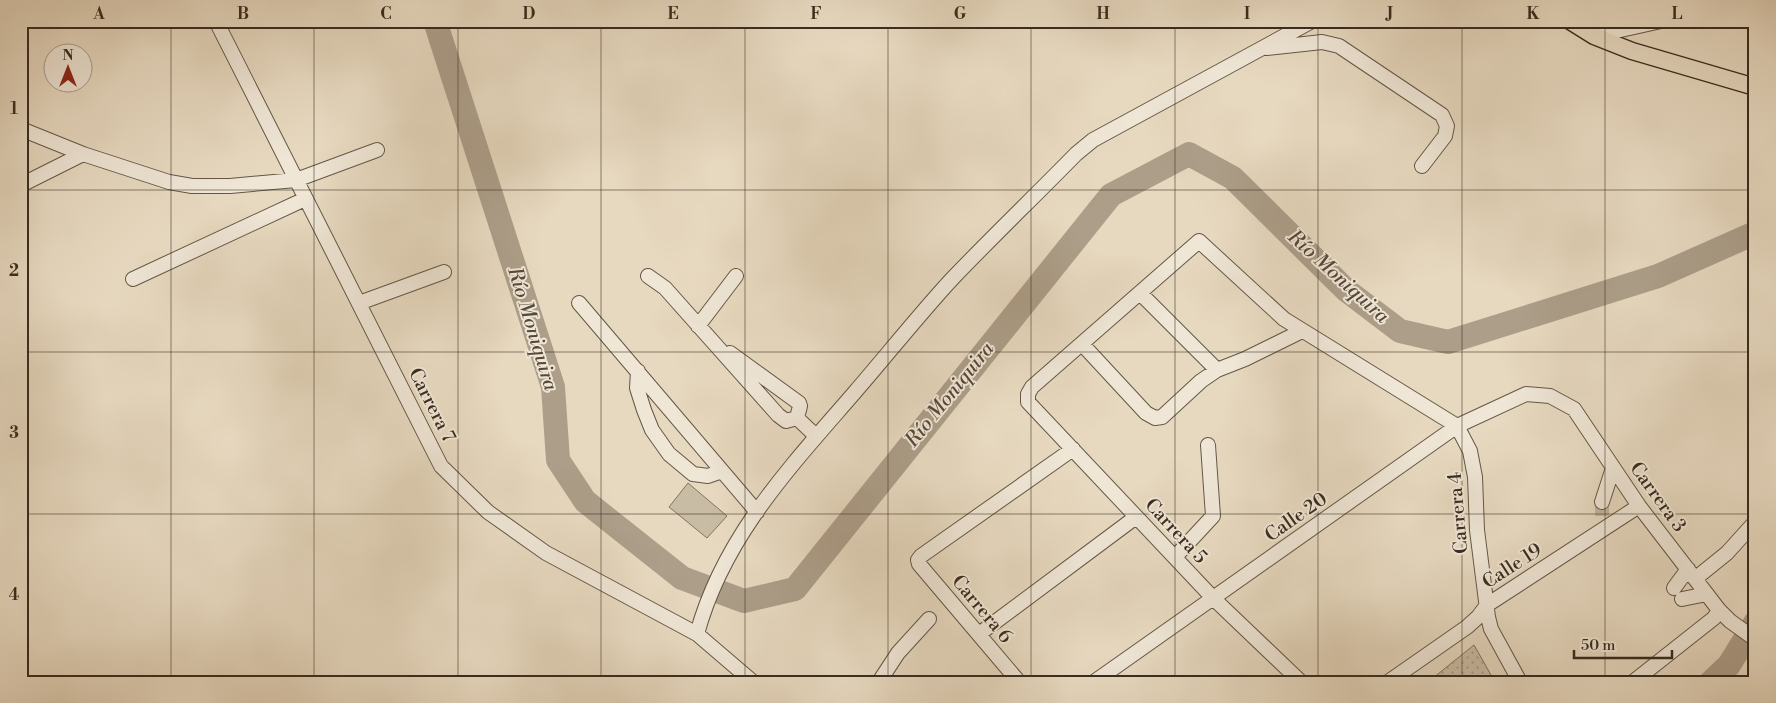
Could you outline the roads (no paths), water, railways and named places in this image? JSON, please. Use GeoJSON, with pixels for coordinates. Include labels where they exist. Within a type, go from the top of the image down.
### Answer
{"type":"FeatureCollection","features":[{"type":"Feature","properties":{"kind":"main road"},"geometry":{"type":"LineString","coordinates":[[1570,21],[1594,36],[1632,50],[1755,87]]}},
{"type":"Feature","properties":{"kind":"street","name":"Carrera 7"},"geometry":{"type":"LineString","coordinates":[[216,21],[442,466],[488,512],[546,553],[697,634],[753,682]]}},
{"type":"Feature","properties":{"kind":"street"},"geometry":{"type":"LineString","coordinates":[[697,634],[704,608],[727,558],[780,478],[950,282],[1076,154],[1093,140],[1312,21]]}},
{"type":"Feature","properties":{"kind":"street"},"geometry":{"type":"LineString","coordinates":[[1594,36],[1661,21]]}},
{"type":"Feature","properties":{"kind":"street"},"geometry":{"type":"LineString","coordinates":[[1261,49],[1322,42],[1340,46],[1442,115],[1447,126],[1445,136],[1422,166]]}},
{"type":"Feature","properties":{"kind":"street"},"geometry":{"type":"LineString","coordinates":[[21,129],[83,154],[169,182],[192,186],[230,186],[296,180],[377,150]]}},
{"type":"Feature","properties":{"kind":"street"},"geometry":{"type":"LineString","coordinates":[[21,185],[83,154]]}},
{"type":"Feature","properties":{"kind":"street"},"geometry":{"type":"LineString","coordinates":[[133,279],[305,199]]}},
{"type":"Feature","properties":{"kind":"street"},"geometry":{"type":"LineString","coordinates":[[1302,331],[1245,359],[1217,370],[1201,381],[1162,417],[1155,418],[1146,413],[1082,344],[1199,241],[1284,319],[1457,426]]}},
{"type":"Feature","properties":{"kind":"street"},"geometry":{"type":"LineString","coordinates":[[360,304],[444,272]]}},
{"type":"Feature","properties":{"kind":"street"},"geometry":{"type":"LineString","coordinates":[[648,276],[666,288],[778,415],[786,421],[797,418]]}},
{"type":"Feature","properties":{"kind":"street"},"geometry":{"type":"LineString","coordinates":[[698,326],[736,276]]}},
{"type":"Feature","properties":{"kind":"street"},"geometry":{"type":"LineString","coordinates":[[1140,293],[1217,370]]}},
{"type":"Feature","properties":{"kind":"street"},"geometry":{"type":"LineString","coordinates":[[579,303],[756,512]]}},
{"type":"Feature","properties":{"kind":"street"},"geometry":{"type":"LineString","coordinates":[[710,339],[800,403],[797,418]]}},
{"type":"Feature","properties":{"kind":"street","name":"Carrera 5"},"geometry":{"type":"LineString","coordinates":[[1082,344],[1032,387],[1028,394],[1028,402],[1213,598],[1301,682]]}},
{"type":"Feature","properties":{"kind":"street"},"geometry":{"type":"LineString","coordinates":[[638,371],[637,388],[644,410],[652,430],[669,454],[693,474],[708,476],[722,471]]}},
{"type":"Feature","properties":{"kind":"street","name":"Calle 20"},"geometry":{"type":"LineString","coordinates":[[1094,682],[1457,426],[1526,394]]}},
{"type":"Feature","properties":{"kind":"street","name":"Carrera 3"},"geometry":{"type":"LineString","coordinates":[[1526,394],[1550,396],[1574,409],[1639,506],[1719,610],[1730,621],[1755,639]]}},
{"type":"Feature","properties":{"kind":"street"},"geometry":{"type":"LineString","coordinates":[[797,418],[816,436]]}},
{"type":"Feature","properties":{"kind":"street","name":"Carrera 4"},"geometry":{"type":"LineString","coordinates":[[1457,426],[1470,450],[1475,477],[1477,530],[1486,605],[1491,629],[1520,682]]}},
{"type":"Feature","properties":{"kind":"street"},"geometry":{"type":"LineString","coordinates":[[1175,558],[1213,516],[1208,445]]}},
{"type":"Feature","properties":{"kind":"street","name":"Carrera 6"},"geometry":{"type":"LineString","coordinates":[[1019,682],[919,564],[918,560],[921,556],[1073,449]]}},
{"type":"Feature","properties":{"kind":"street"},"geometry":{"type":"LineString","coordinates":[[1602,502],[1613,468]]}},
{"type":"Feature","properties":{"kind":"street","name":"Calle 19"},"geometry":{"type":"LineString","coordinates":[[1388,682],[1467,627],[1478,618],[1486,605],[1603,524],[1639,506]]}},
{"type":"Feature","properties":{"kind":"street"},"geometry":{"type":"LineString","coordinates":[[979,634],[1136,517]]}},
{"type":"Feature","properties":{"kind":"street"},"geometry":{"type":"LineString","coordinates":[[1674,588],[1692,574],[1727,553],[1755,522]]}},
{"type":"Feature","properties":{"kind":"street"},"geometry":{"type":"LineString","coordinates":[[1682,599],[1708,594]]}},
{"type":"Feature","properties":{"kind":"street"},"geometry":{"type":"LineString","coordinates":[[1633,682],[1714,618],[1719,610]]}},
{"type":"Feature","properties":{"kind":"street"},"geometry":{"type":"LineString","coordinates":[[879,682],[898,653],[929,619]]}},
{"type":"Feature","properties":{"kind":"waterway","name":"Río Moniquira"},"geometry":{"type":"LineString","coordinates":[[435,21],[553,387],[558,460],[585,501],[682,578],[744,601],[795,589],[1111,195],[1189,154],[1233,178],[1346,290],[1400,331],[1448,342],[1658,276],[1755,233]]}},
{"type":"Feature","properties":{"kind":"waterway","name":"Río Moniquira"},"geometry":{"type":"LineString","coordinates":[[1711,682],[1729,665],[1755,623]]}},
{"type":"Feature","properties":{"kind":"tunnel"},"geometry":{"type":"LineString","coordinates":[[1602,502],[1602,518]]}}]}
